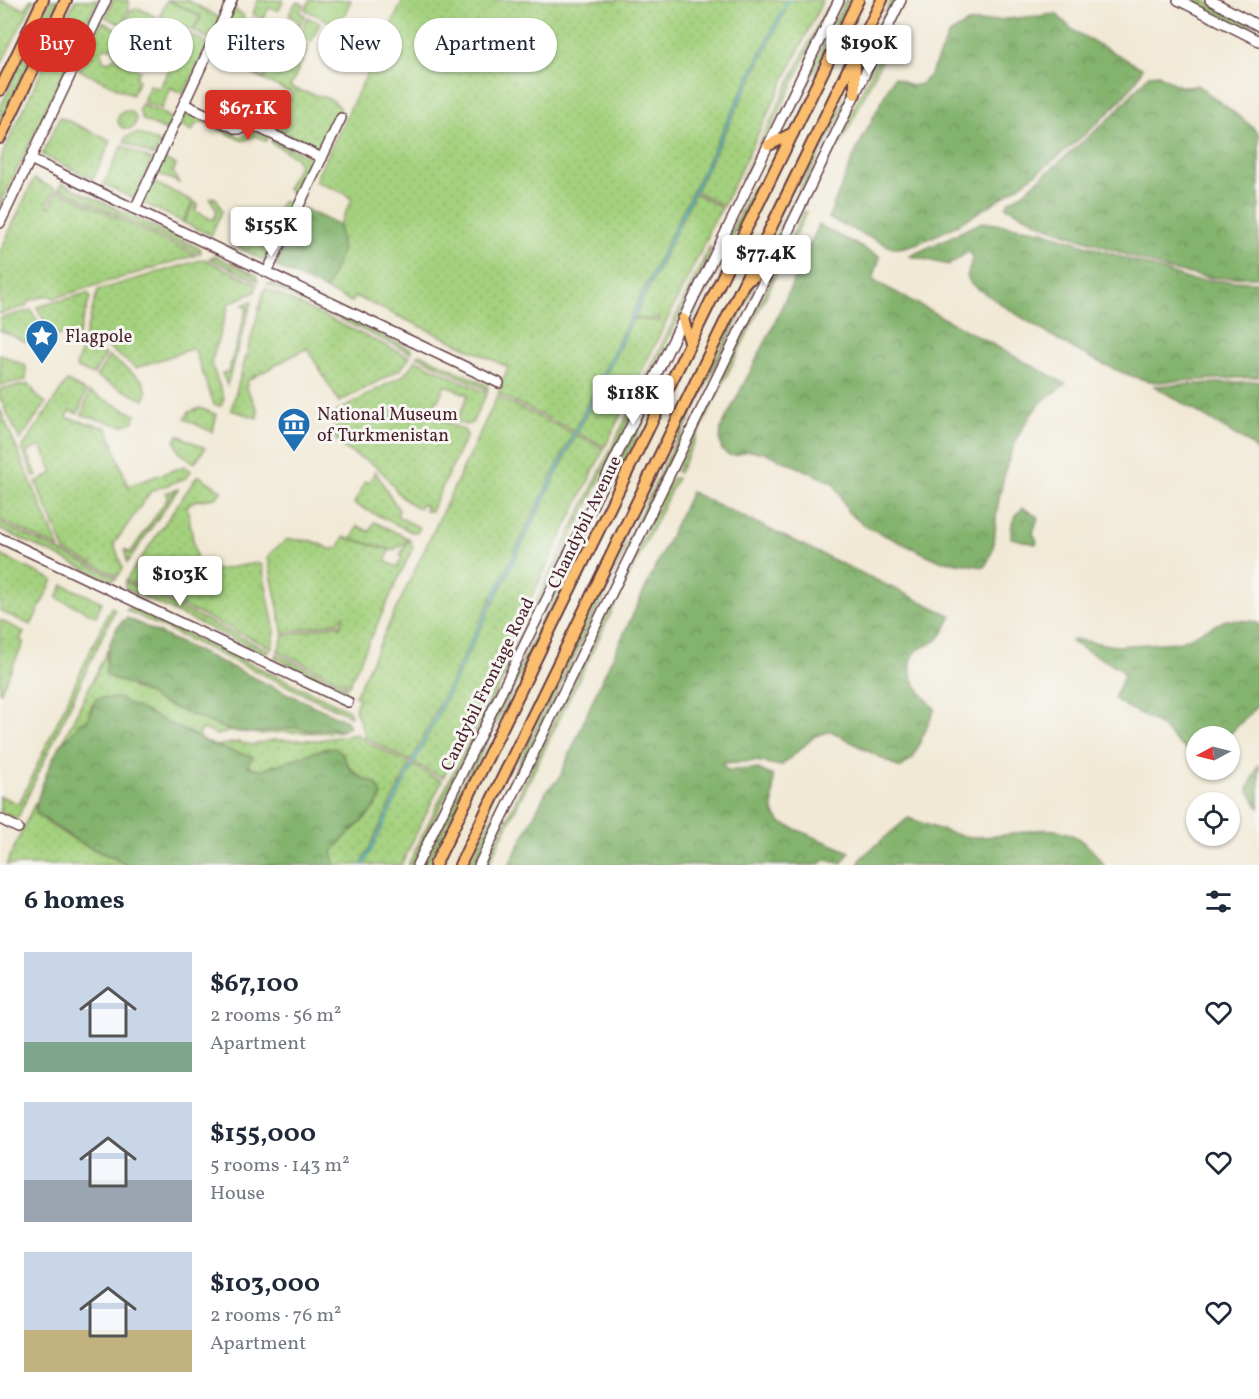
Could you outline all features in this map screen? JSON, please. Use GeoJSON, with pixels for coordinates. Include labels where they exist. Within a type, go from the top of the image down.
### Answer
{"type":"FeatureCollection","features":[{"type":"Feature","properties":{"kind":"main road"},"geometry":{"type":"LineString","coordinates":[[0,90],[43,0]]}},
{"type":"Feature","properties":{"kind":"main road"},"geometry":{"type":"LineString","coordinates":[[0,138],[66,0]]}},
{"type":"Feature","properties":{"kind":"main road","name":"Chandybil Avenue"},"geometry":{"type":"LineString","coordinates":[[435,865],[858,0]]}},
{"type":"Feature","properties":{"kind":"main road"},"geometry":{"type":"LineString","coordinates":[[460,865],[882,0]]}},
{"type":"Feature","properties":{"kind":"main road"},"geometry":{"type":"LineString","coordinates":[[855,59],[855,94]]}},
{"type":"Feature","properties":{"kind":"main road"},"geometry":{"type":"LineString","coordinates":[[769,145],[793,133]]}},
{"type":"Feature","properties":{"kind":"main road"},"geometry":{"type":"LineString","coordinates":[[745,282],[771,266]]}},
{"type":"Feature","properties":{"kind":"main road"},"geometry":{"type":"LineString","coordinates":[[683,319],[690,342]]}},
{"type":"Feature","properties":{"kind":"street"},"geometry":{"type":"LineString","coordinates":[[0,224],[106,0]]}},
{"type":"Feature","properties":{"kind":"street"},"geometry":{"type":"LineString","coordinates":[[135,209],[232,0]]}},
{"type":"Feature","properties":{"kind":"street","name":"Candybil Frontage Road"},"geometry":{"type":"LineString","coordinates":[[417,865],[839,0]]}},
{"type":"Feature","properties":{"kind":"street"},"geometry":{"type":"LineString","coordinates":[[479,865],[901,0]]}},
{"type":"Feature","properties":{"kind":"street"},"geometry":{"type":"LineString","coordinates":[[1178,0],[1259,41]]}},
{"type":"Feature","properties":{"kind":"street"},"geometry":{"type":"LineString","coordinates":[[1210,0],[1259,26]]}},
{"type":"Feature","properties":{"kind":"street"},"geometry":{"type":"LineString","coordinates":[[184,104],[237,129],[257,127],[322,158]]}},
{"type":"Feature","properties":{"kind":"street"},"geometry":{"type":"LineString","coordinates":[[267,272],[340,118]]}},
{"type":"Feature","properties":{"kind":"street"},"geometry":{"type":"LineString","coordinates":[[30,159],[499,383]]}},
{"type":"Feature","properties":{"kind":"street"},"geometry":{"type":"LineString","coordinates":[[0,538],[348,702]]}},
{"type":"Feature","properties":{"kind":"street"},"geometry":{"type":"LineString","coordinates":[[0,819],[18,828]]}},
{"type":"Feature","properties":{"kind":"green space"},"geometry":{"type":"Polygon","coordinates":[[[0,0],[25,9],[30,0],[34,0],[25,18],[18,18],[18,31],[0,66],[0,0]]]}},
{"type":"Feature","properties":{"kind":"green space"},"geometry":{"type":"Polygon","coordinates":[[[51,0],[58,0],[49,18],[42,18],[51,0]]]}},
{"type":"Feature","properties":{"kind":"green space"},"geometry":{"type":"Polygon","coordinates":[[[75,0],[98,0],[89,18],[67,18],[75,0]]]}},
{"type":"Feature","properties":{"kind":"green space"},"geometry":{"type":"Polygon","coordinates":[[[113,0],[129,0],[129,9],[125,18],[105,17],[113,0]]]}},
{"type":"Feature","properties":{"kind":"green space"},"geometry":{"type":"Polygon","coordinates":[[[167,0],[200,16],[193,31],[193,18],[160,16],[167,0]]]}},
{"type":"Feature","properties":{"kind":"green space"},"geometry":{"type":"Polygon","coordinates":[[[168,0],[187,0],[220,18],[205,18],[205,37],[194,31],[201,16],[168,0]]]}},
{"type":"Feature","properties":{"kind":"green space"},"geometry":{"type":"Polygon","coordinates":[[[258,0],[284,0],[279,10],[269,8],[264,18],[253,14],[258,0]]]}},
{"type":"Feature","properties":{"kind":"green space"},"geometry":{"type":"Polygon","coordinates":[[[310,0],[351,0],[343,18],[322,18],[305,10],[310,0]]]}},
{"type":"Feature","properties":{"kind":"green space"},"geometry":{"type":"Polygon","coordinates":[[[403,0],[823,0],[723,206],[696,191],[785,11],[782,10],[574,431],[498,394],[508,367],[355,296],[352,302],[326,290],[342,251],[339,225],[352,200],[346,194],[315,181],[368,72],[402,72],[402,18],[394,18],[403,0]]]}},
{"type":"Feature","properties":{"kind":"green space"},"geometry":{"type":"Polygon","coordinates":[[[845,0],[849,0],[788,126],[779,135],[845,0]]]}},
{"type":"Feature","properties":{"kind":"green space"},"geometry":{"type":"Polygon","coordinates":[[[891,0],[896,0],[858,79],[860,65],[891,0]]]}},
{"type":"Feature","properties":{"kind":"green space"},"geometry":{"type":"Polygon","coordinates":[[[1191,0],[1203,0],[1259,29],[1259,34],[1191,0]]]}},
{"type":"Feature","properties":{"kind":"green space"},"geometry":{"type":"Polygon","coordinates":[[[298,2],[304,5],[300,13],[305,15],[304,18],[293,18],[289,15],[298,2]]]}},
{"type":"Feature","properties":{"kind":"green space"},"geometry":{"type":"Polygon","coordinates":[[[138,8],[157,17],[128,18],[131,11],[138,8]]]}},
{"type":"Feature","properties":{"kind":"green space"},"geometry":{"type":"Polygon","coordinates":[[[826,8],[829,9],[746,181],[742,179],[826,8]]]}},
{"type":"Feature","properties":{"kind":"green space"},"geometry":{"type":"Polygon","coordinates":[[[233,9],[244,17],[244,18],[229,18],[233,9]]]}},
{"type":"Feature","properties":{"kind":"green space"},"geometry":{"type":"Polygon","coordinates":[[[1056,14],[1074,31],[1142,68],[1130,89],[1104,117],[1070,147],[990,205],[951,228],[917,243],[893,248],[828,218],[856,151],[894,77],[911,86],[921,84],[930,75],[949,34],[968,23],[1056,14]]]}},
{"type":"Feature","properties":{"kind":"green space"},"geometry":{"type":"Polygon","coordinates":[[[307,17],[318,22],[311,42],[306,40],[307,17]]]}},
{"type":"Feature","properties":{"kind":"green space"},"geometry":{"type":"Polygon","coordinates":[[[102,22],[108,25],[108,48],[101,52],[103,60],[108,62],[108,72],[139,72],[136,78],[139,80],[132,95],[83,72],[96,72],[96,35],[102,22]]]}},
{"type":"Feature","properties":{"kind":"green space"},"geometry":{"type":"Polygon","coordinates":[[[193,36],[205,42],[205,49],[184,94],[171,88],[161,109],[143,101],[150,85],[159,89],[168,72],[193,72],[193,36]]]}},
{"type":"Feature","properties":{"kind":"green space"},"geometry":{"type":"Polygon","coordinates":[[[888,37],[892,39],[841,144],[840,136],[888,37]]]}},
{"type":"Feature","properties":{"kind":"green space"},"geometry":{"type":"Polygon","coordinates":[[[18,70],[18,72],[24,72],[0,122],[0,108],[18,70]]]}},
{"type":"Feature","properties":{"kind":"green space"},"geometry":{"type":"Polygon","coordinates":[[[41,72],[64,72],[0,206],[0,159],[41,72]]]}},
{"type":"Feature","properties":{"kind":"green space"},"geometry":{"type":"Polygon","coordinates":[[[247,72],[264,78],[267,72],[274,72],[277,77],[286,72],[297,72],[290,87],[325,97],[340,108],[320,150],[276,129],[292,93],[247,72]]]}},
{"type":"Feature","properties":{"kind":"green space"},"geometry":{"type":"Polygon","coordinates":[[[1159,74],[1182,87],[1197,85],[1259,134],[1259,277],[1210,278],[1169,270],[1048,227],[1006,207],[1009,201],[1022,194],[1110,118],[1149,75],[1159,74]]]}},
{"type":"Feature","properties":{"kind":"green space"},"geometry":{"type":"Polygon","coordinates":[[[851,86],[850,96],[796,203],[793,202],[851,86]]]}},
{"type":"Feature","properties":{"kind":"green space"},"geometry":{"type":"Polygon","coordinates":[[[142,104],[172,118],[166,131],[143,120],[139,110],[142,104]]]}},
{"type":"Feature","properties":{"kind":"green space"},"geometry":{"type":"Polygon","coordinates":[[[123,111],[131,111],[136,116],[134,127],[123,129],[118,124],[118,116],[123,111]]]}},
{"type":"Feature","properties":{"kind":"green space"},"geometry":{"type":"Polygon","coordinates":[[[187,111],[241,137],[255,131],[268,137],[266,141],[255,136],[243,141],[203,122],[196,124],[192,131],[180,125],[187,111]]]}},
{"type":"Feature","properties":{"kind":"green space"},"geometry":{"type":"Polygon","coordinates":[[[60,117],[111,141],[93,179],[42,155],[60,117]]]}},
{"type":"Feature","properties":{"kind":"green space"},"geometry":{"type":"Polygon","coordinates":[[[138,133],[160,143],[154,156],[124,142],[126,137],[138,133]]]}},
{"type":"Feature","properties":{"kind":"green space"},"geometry":{"type":"Polygon","coordinates":[[[272,140],[316,160],[299,195],[287,189],[299,166],[296,157],[271,143],[272,140]]]}},
{"type":"Feature","properties":{"kind":"green space"},"geometry":{"type":"Polygon","coordinates":[[[122,146],[152,160],[134,199],[104,184],[122,146]]]}},
{"type":"Feature","properties":{"kind":"green space"},"geometry":{"type":"Polygon","coordinates":[[[164,159],[176,165],[173,172],[179,183],[157,173],[164,159]]]}},
{"type":"Feature","properties":{"kind":"green space"},"geometry":{"type":"Polygon","coordinates":[[[34,179],[55,189],[47,206],[50,207],[58,190],[196,255],[54,298],[48,295],[29,301],[26,306],[0,314],[0,252],[34,179]]]}},
{"type":"Feature","properties":{"kind":"green space"},"geometry":{"type":"Polygon","coordinates":[[[153,182],[193,201],[183,222],[143,203],[153,182]]]}},
{"type":"Feature","properties":{"kind":"green space"},"geometry":{"type":"Polygon","coordinates":[[[62,183],[201,249],[200,254],[59,188],[62,183]]]}},
{"type":"Feature","properties":{"kind":"green space"},"geometry":{"type":"Polygon","coordinates":[[[752,188],[756,190],[690,323],[690,316],[752,188]]]}},
{"type":"Feature","properties":{"kind":"green space"},"geometry":{"type":"Polygon","coordinates":[[[695,193],[722,208],[708,231],[708,236],[605,447],[577,433],[598,391],[613,395],[618,413],[616,400],[619,400],[620,392],[627,390],[614,393],[599,389],[633,319],[660,321],[658,317],[651,320],[634,318],[695,193]]]}},
{"type":"Feature","properties":{"kind":"green space"},"geometry":{"type":"Polygon","coordinates":[[[210,198],[217,199],[222,211],[211,235],[184,223],[194,202],[198,204],[195,211],[213,220],[217,212],[210,198]]]}},
{"type":"Feature","properties":{"kind":"green space"},"geometry":{"type":"Polygon","coordinates":[[[282,201],[294,206],[277,241],[242,224],[245,219],[263,228],[270,226],[282,201]]]}},
{"type":"Feature","properties":{"kind":"green space"},"geometry":{"type":"Polygon","coordinates":[[[791,205],[795,207],[768,260],[761,267],[791,205]]]}},
{"type":"Feature","properties":{"kind":"green space"},"geometry":{"type":"Polygon","coordinates":[[[302,208],[339,225],[342,251],[326,290],[275,266],[302,208]]]}},
{"type":"Feature","properties":{"kind":"green space"},"geometry":{"type":"Polygon","coordinates":[[[804,211],[807,212],[679,473],[676,471],[804,211]]]}},
{"type":"Feature","properties":{"kind":"green space"},"geometry":{"type":"Polygon","coordinates":[[[982,222],[1043,231],[1191,280],[1259,282],[1259,377],[1156,382],[1136,377],[1112,368],[1061,342],[971,284],[967,277],[973,256],[968,252],[949,265],[910,256],[982,222]]]}},
{"type":"Feature","properties":{"kind":"green space"},"geometry":{"type":"Polygon","coordinates":[[[819,225],[880,257],[873,280],[1066,384],[1049,396],[1031,415],[1011,453],[997,510],[993,547],[984,567],[938,560],[865,526],[848,512],[834,483],[764,452],[747,451],[728,455],[722,450],[721,428],[769,335],[819,225]]]}},
{"type":"Feature","properties":{"kind":"green space"},"geometry":{"type":"Polygon","coordinates":[[[242,226],[277,243],[268,262],[233,245],[242,226]]]}},
{"type":"Feature","properties":{"kind":"green space"},"geometry":{"type":"Polygon","coordinates":[[[710,246],[710,254],[412,865],[408,865],[710,246]]]}},
{"type":"Feature","properties":{"kind":"green space"},"geometry":{"type":"Polygon","coordinates":[[[215,256],[256,275],[258,281],[209,258],[215,256]]]}},
{"type":"Feature","properties":{"kind":"green space"},"geometry":{"type":"Polygon","coordinates":[[[204,259],[257,284],[255,292],[229,303],[211,363],[224,398],[221,406],[214,405],[194,348],[136,368],[103,344],[99,352],[106,355],[93,375],[76,367],[98,290],[204,259]]]}},
{"type":"Feature","properties":{"kind":"green space"},"geometry":{"type":"Polygon","coordinates":[[[757,280],[474,865],[469,865],[751,287],[757,280]]]}},
{"type":"Feature","properties":{"kind":"green space"},"geometry":{"type":"Polygon","coordinates":[[[272,283],[411,349],[411,353],[267,284],[272,283]]]}},
{"type":"Feature","properties":{"kind":"green space"},"geometry":{"type":"Polygon","coordinates":[[[265,288],[410,357],[401,369],[339,402],[307,348],[248,380],[246,387],[258,411],[257,418],[231,410],[265,288]]]}},
{"type":"Feature","properties":{"kind":"green space"},"geometry":{"type":"Polygon","coordinates":[[[88,293],[90,298],[78,336],[66,334],[52,336],[37,307],[88,293]]]}},
{"type":"Feature","properties":{"kind":"green space"},"geometry":{"type":"Polygon","coordinates":[[[252,301],[227,385],[222,373],[228,372],[247,308],[243,305],[252,301]]]}},
{"type":"Feature","properties":{"kind":"green space"},"geometry":{"type":"Polygon","coordinates":[[[31,310],[47,337],[35,346],[0,330],[0,318],[31,310]]]}},
{"type":"Feature","properties":{"kind":"green space"},"geometry":{"type":"Polygon","coordinates":[[[681,335],[682,343],[427,865],[423,865],[681,335]]]}},
{"type":"Feature","properties":{"kind":"green space"},"geometry":{"type":"Polygon","coordinates":[[[0,354],[26,366],[26,380],[0,385],[0,354]]]}},
{"type":"Feature","properties":{"kind":"green space"},"geometry":{"type":"Polygon","coordinates":[[[420,354],[487,385],[488,390],[417,356],[420,354]]]}},
{"type":"Feature","properties":{"kind":"green space"},"geometry":{"type":"Polygon","coordinates":[[[109,356],[143,381],[147,392],[144,400],[96,377],[109,356]]]}},
{"type":"Feature","properties":{"kind":"green space"},"geometry":{"type":"Polygon","coordinates":[[[416,360],[487,393],[472,423],[466,425],[457,421],[468,395],[445,385],[431,415],[464,430],[467,435],[431,511],[425,511],[427,507],[422,504],[419,508],[404,499],[380,470],[346,449],[335,438],[335,415],[338,411],[404,375],[416,360]]]}},
{"type":"Feature","properties":{"kind":"green space"},"geometry":{"type":"Polygon","coordinates":[[[67,381],[86,391],[78,414],[69,411],[67,418],[107,428],[128,486],[185,466],[191,471],[186,478],[151,491],[114,544],[123,569],[118,576],[65,551],[36,482],[53,473],[41,446],[27,452],[37,475],[34,477],[22,448],[67,381]]]}},
{"type":"Feature","properties":{"kind":"green space"},"geometry":{"type":"Polygon","coordinates":[[[1259,381],[1259,456],[1252,445],[1154,386],[1259,381]]]}},
{"type":"Feature","properties":{"kind":"green space"},"geometry":{"type":"Polygon","coordinates":[[[29,384],[38,397],[46,403],[20,440],[0,398],[0,389],[29,384]]]}},
{"type":"Feature","properties":{"kind":"green space"},"geometry":{"type":"Polygon","coordinates":[[[89,392],[136,415],[133,422],[122,426],[82,415],[89,392]]]}},
{"type":"Feature","properties":{"kind":"green space"},"geometry":{"type":"Polygon","coordinates":[[[497,397],[573,433],[411,762],[366,738],[355,709],[359,698],[355,696],[497,397]]]}},
{"type":"Feature","properties":{"kind":"green space"},"geometry":{"type":"Polygon","coordinates":[[[200,408],[217,415],[212,432],[185,419],[189,412],[200,408]]]}},
{"type":"Feature","properties":{"kind":"green space"},"geometry":{"type":"Polygon","coordinates":[[[0,409],[59,548],[0,520],[0,409]]]}},
{"type":"Feature","properties":{"kind":"green space"},"geometry":{"type":"Polygon","coordinates":[[[178,435],[205,448],[195,463],[179,452],[175,441],[178,435]]]}},
{"type":"Feature","properties":{"kind":"green space"},"geometry":{"type":"Polygon","coordinates":[[[576,435],[604,449],[443,778],[414,763],[576,435]]]}},
{"type":"Feature","properties":{"kind":"green space"},"geometry":{"type":"Polygon","coordinates":[[[375,471],[399,510],[397,516],[420,528],[417,532],[412,532],[354,504],[365,481],[369,483],[375,471]]]}},
{"type":"Feature","properties":{"kind":"green space"},"geometry":{"type":"Polygon","coordinates":[[[198,475],[222,491],[216,498],[194,501],[187,506],[199,573],[257,563],[262,565],[275,632],[272,648],[126,580],[198,475]]]}},
{"type":"Feature","properties":{"kind":"green space"},"geometry":{"type":"Polygon","coordinates":[[[672,478],[677,478],[488,865],[487,860],[672,478]]]}},
{"type":"Feature","properties":{"kind":"green space"},"geometry":{"type":"Polygon","coordinates":[[[178,489],[127,563],[125,550],[130,553],[168,498],[165,493],[178,489]]]}},
{"type":"Feature","properties":{"kind":"green space"},"geometry":{"type":"Polygon","coordinates":[[[691,492],[952,616],[937,640],[918,650],[912,659],[910,667],[915,682],[935,709],[913,758],[900,768],[831,731],[815,736],[781,766],[756,761],[722,763],[727,770],[758,769],[773,776],[773,812],[781,823],[850,852],[841,864],[826,860],[817,865],[509,865],[547,790],[559,779],[598,688],[691,492]]]}},
{"type":"Feature","properties":{"kind":"green space"},"geometry":{"type":"Polygon","coordinates":[[[1023,508],[1038,517],[1033,533],[1036,544],[1011,538],[1013,522],[1023,508]]]}},
{"type":"Feature","properties":{"kind":"green space"},"geometry":{"type":"Polygon","coordinates":[[[374,522],[408,538],[404,544],[393,550],[352,539],[358,526],[370,532],[374,522]]]}},
{"type":"Feature","properties":{"kind":"green space"},"geometry":{"type":"Polygon","coordinates":[[[0,523],[117,578],[111,581],[0,529],[0,523]]]}},
{"type":"Feature","properties":{"kind":"green space"},"geometry":{"type":"Polygon","coordinates":[[[344,537],[390,550],[385,561],[397,567],[402,557],[400,555],[409,539],[413,547],[349,685],[278,651],[283,636],[338,624],[340,627],[344,616],[337,622],[283,633],[268,558],[270,553],[288,539],[313,541],[332,550],[338,549],[344,537]]]}},
{"type":"Feature","properties":{"kind":"green space"},"geometry":{"type":"Polygon","coordinates":[[[0,555],[53,580],[31,625],[0,611],[0,555]]]}},
{"type":"Feature","properties":{"kind":"green space"},"geometry":{"type":"Polygon","coordinates":[[[125,582],[270,651],[264,654],[125,588],[125,582]]]}},
{"type":"Feature","properties":{"kind":"green space"},"geometry":{"type":"Polygon","coordinates":[[[63,585],[102,602],[96,616],[57,598],[63,585]]]}},
{"type":"Feature","properties":{"kind":"green space"},"geometry":{"type":"Polygon","coordinates":[[[111,607],[115,609],[17,819],[0,811],[0,796],[19,804],[111,607]]]}},
{"type":"Feature","properties":{"kind":"green space"},"geometry":{"type":"Polygon","coordinates":[[[130,607],[349,710],[351,716],[126,610],[130,607]]]}},
{"type":"Feature","properties":{"kind":"green space"},"geometry":{"type":"Polygon","coordinates":[[[127,618],[346,721],[349,727],[340,731],[333,728],[310,731],[297,727],[252,733],[231,731],[156,700],[139,689],[106,675],[108,652],[113,636],[127,618]]]}},
{"type":"Feature","properties":{"kind":"green space"},"geometry":{"type":"Polygon","coordinates":[[[0,620],[24,632],[20,640],[24,642],[0,693],[0,620]]]}},
{"type":"Feature","properties":{"kind":"green space"},"geometry":{"type":"Polygon","coordinates":[[[1226,620],[1251,621],[1259,624],[1259,704],[1238,726],[1186,726],[1186,750],[1155,722],[1114,698],[1124,677],[1121,669],[1071,642],[1073,639],[1116,646],[1179,642],[1226,620]]]}},
{"type":"Feature","properties":{"kind":"green space"},"geometry":{"type":"Polygon","coordinates":[[[109,647],[106,662],[134,689],[148,691],[156,700],[231,731],[217,735],[204,729],[200,731],[200,738],[182,729],[92,704],[87,721],[80,722],[74,734],[62,743],[109,647]]]}},
{"type":"Feature","properties":{"kind":"green space"},"geometry":{"type":"Polygon","coordinates":[[[277,654],[347,687],[342,690],[275,658],[277,654]]]}},
{"type":"Feature","properties":{"kind":"green space"},"geometry":{"type":"Polygon","coordinates":[[[118,698],[215,746],[253,757],[247,766],[262,770],[323,749],[335,748],[341,752],[349,768],[363,779],[376,783],[382,795],[372,811],[332,853],[336,865],[128,865],[79,842],[36,813],[41,787],[58,749],[80,722],[87,721],[96,699],[118,698]]]}},
{"type":"Feature","properties":{"kind":"green space"},"geometry":{"type":"Polygon","coordinates":[[[297,727],[330,728],[340,731],[252,733],[297,727]]]}},
{"type":"Feature","properties":{"kind":"green space"},"geometry":{"type":"Polygon","coordinates":[[[357,734],[365,741],[410,764],[361,865],[336,865],[332,853],[371,812],[382,796],[376,783],[355,772],[341,752],[323,749],[262,770],[247,766],[216,746],[238,742],[252,745],[273,740],[318,740],[357,734]]]}},
{"type":"Feature","properties":{"kind":"green space"},"geometry":{"type":"Polygon","coordinates":[[[1259,764],[1259,808],[1248,789],[1259,764]]]}},
{"type":"Feature","properties":{"kind":"green space"},"geometry":{"type":"Polygon","coordinates":[[[413,765],[442,781],[401,865],[364,865],[413,765]]]}},
{"type":"Feature","properties":{"kind":"green space"},"geometry":{"type":"Polygon","coordinates":[[[35,803],[36,813],[56,829],[128,865],[6,865],[35,803]]]}},
{"type":"Feature","properties":{"kind":"green space"},"geometry":{"type":"Polygon","coordinates":[[[908,818],[949,832],[975,837],[1030,831],[1060,831],[1075,836],[1089,847],[1104,865],[858,865],[862,857],[908,818]]]}},
{"type":"Feature","properties":{"kind":"waterway"},"geometry":{"type":"LineString","coordinates":[[363,865],[788,0]]}},
{"type":"Feature","properties":{"kind":"place","name":"Flagpole"},"geometry":{"type":"Point","coordinates":[42,365]}},
{"type":"Feature","properties":{"kind":"place","name":"National Museum of Turkmenistan"},"geometry":{"type":"Point","coordinates":[294,453]}}]}
